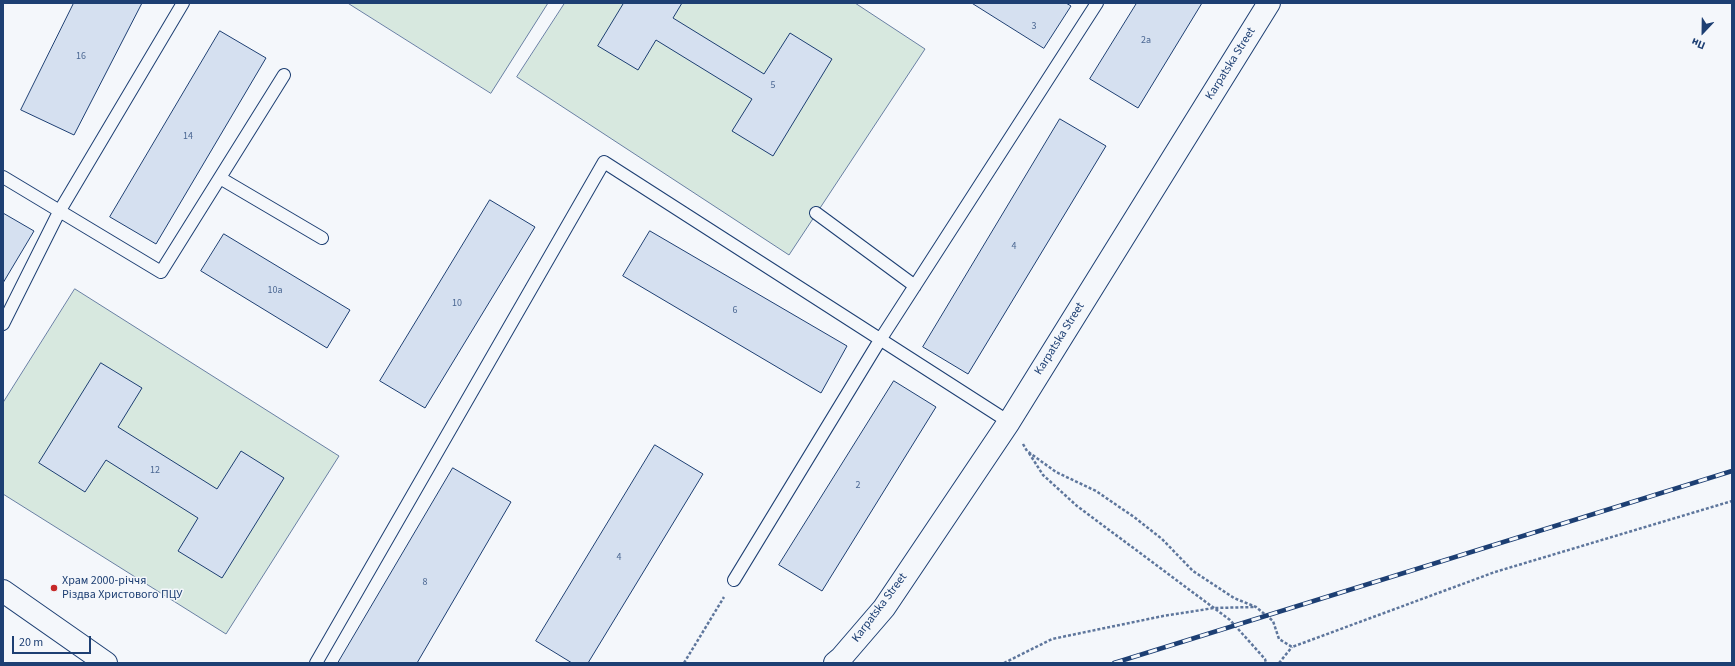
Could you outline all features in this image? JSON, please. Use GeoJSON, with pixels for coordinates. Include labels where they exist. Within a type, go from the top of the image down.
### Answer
{"type":"FeatureCollection","features":[{"type":"Feature","properties":{"kind":"street","name":"Karpatska Street"},"geometry":{"type":"LineString","coordinates":[[835,663],[884,608],[1008,422],[1269,3]]}},
{"type":"Feature","properties":{"kind":"street"},"geometry":{"type":"LineString","coordinates":[[3,591],[106,663]]}},
{"type":"Feature","properties":{"kind":"lane"},"geometry":{"type":"LineString","coordinates":[[3,324],[59,212],[183,3]]}},
{"type":"Feature","properties":{"kind":"lane"},"geometry":{"type":"LineString","coordinates":[[734,580],[880,340],[1097,3]]}},
{"type":"Feature","properties":{"kind":"lane"},"geometry":{"type":"LineString","coordinates":[[3,177],[161,272],[284,75]]}},
{"type":"Feature","properties":{"kind":"lane"},"geometry":{"type":"LineString","coordinates":[[316,663],[604,162],[1008,422]]}},
{"type":"Feature","properties":{"kind":"lane"},"geometry":{"type":"LineString","coordinates":[[220,178],[322,238]]}},
{"type":"Feature","properties":{"kind":"lane"},"geometry":{"type":"LineString","coordinates":[[816,213],[915,286]]}},
{"type":"Feature","properties":{"kind":"path"},"geometry":{"type":"LineString","coordinates":[[1008,422],[1043,475],[1077,506],[1230,620],[1250,640],[1265,659],[1266,663]]}},
{"type":"Feature","properties":{"kind":"path"},"geometry":{"type":"LineString","coordinates":[[1027,451],[1056,472],[1096,491],[1134,517],[1162,539],[1193,571],[1234,598],[1256,607],[1274,621],[1279,639],[1292,648]]}},
{"type":"Feature","properties":{"kind":"path"},"geometry":{"type":"LineString","coordinates":[[1279,663],[1292,648],[1495,572],[1732,501]]}},
{"type":"Feature","properties":{"kind":"path"},"geometry":{"type":"LineString","coordinates":[[684,663],[734,580]]}},
{"type":"Feature","properties":{"kind":"path"},"geometry":{"type":"LineString","coordinates":[[1004,663],[1052,639],[1163,616],[1214,608],[1256,607]]}},
{"type":"Feature","properties":{"kind":"shaded area"},"geometry":{"type":"Polygon","coordinates":[[[348,3],[548,3],[491,93],[348,3]]]}},
{"type":"Feature","properties":{"kind":"shaded area"},"geometry":{"type":"Polygon","coordinates":[[[565,3],[855,3],[925,49],[789,255],[517,77],[565,3]]]}},
{"type":"Feature","properties":{"kind":"shaded area"},"geometry":{"type":"Polygon","coordinates":[[[75,289],[339,456],[226,634],[3,494],[3,403],[75,289]]]}},
{"type":"Feature","properties":{"kind":"building"},"geometry":{"type":"Polygon","coordinates":[[[74,3],[142,3],[74,135],[21,110],[74,3]]]}},
{"type":"Feature","properties":{"kind":"building"},"geometry":{"type":"Polygon","coordinates":[[[624,3],[682,3],[673,18],[764,74],[790,33],[832,59],[773,156],[732,131],[752,99],[656,40],[638,70],[598,46],[624,3]]]}},
{"type":"Feature","properties":{"kind":"building"},"geometry":{"type":"Polygon","coordinates":[[[972,3],[1066,3],[1071,6],[1044,48],[972,3]]]}},
{"type":"Feature","properties":{"kind":"building"},"geometry":{"type":"Polygon","coordinates":[[[1137,3],[1202,3],[1138,108],[1090,79],[1137,3]]]}},
{"type":"Feature","properties":{"kind":"building"},"geometry":{"type":"Polygon","coordinates":[[[220,31],[266,58],[156,244],[110,217],[220,31]]]}},
{"type":"Feature","properties":{"kind":"building"},"geometry":{"type":"Polygon","coordinates":[[[1060,119],[1106,146],[968,374],[923,347],[1060,119]]]}},
{"type":"Feature","properties":{"kind":"building"},"geometry":{"type":"Polygon","coordinates":[[[490,200],[535,227],[425,408],[380,381],[490,200]]]}},
{"type":"Feature","properties":{"kind":"building"},"geometry":{"type":"Polygon","coordinates":[[[3,213],[34,231],[3,283],[3,213]]]}},
{"type":"Feature","properties":{"kind":"building"},"geometry":{"type":"Polygon","coordinates":[[[650,231],[847,346],[821,393],[623,276],[650,231]]]}},
{"type":"Feature","properties":{"kind":"building"},"geometry":{"type":"Polygon","coordinates":[[[224,234],[350,310],[327,348],[201,271],[224,234]]]}},
{"type":"Feature","properties":{"kind":"building"},"geometry":{"type":"Polygon","coordinates":[[[101,363],[142,388],[118,427],[217,489],[241,451],[284,478],[222,578],[178,551],[198,518],[106,460],[85,492],[39,463],[101,363]]]}},
{"type":"Feature","properties":{"kind":"building"},"geometry":{"type":"Polygon","coordinates":[[[894,381],[936,407],[822,591],[779,565],[894,381]]]}},
{"type":"Feature","properties":{"kind":"building"},"geometry":{"type":"Polygon","coordinates":[[[655,445],[703,474],[588,663],[572,663],[536,641],[655,445]]]}},
{"type":"Feature","properties":{"kind":"building"},"geometry":{"type":"Polygon","coordinates":[[[453,468],[511,502],[417,663],[338,663],[453,468]]]}},
{"type":"Feature","properties":{"kind":"railway"},"geometry":{"type":"LineString","coordinates":[[1114,663],[1732,471]]}},
{"type":"Feature","properties":{"kind":"place","name":"Храм 2000-річчя Різдва Христового ПЦУ"},"geometry":{"type":"Point","coordinates":[54,588]}}]}
